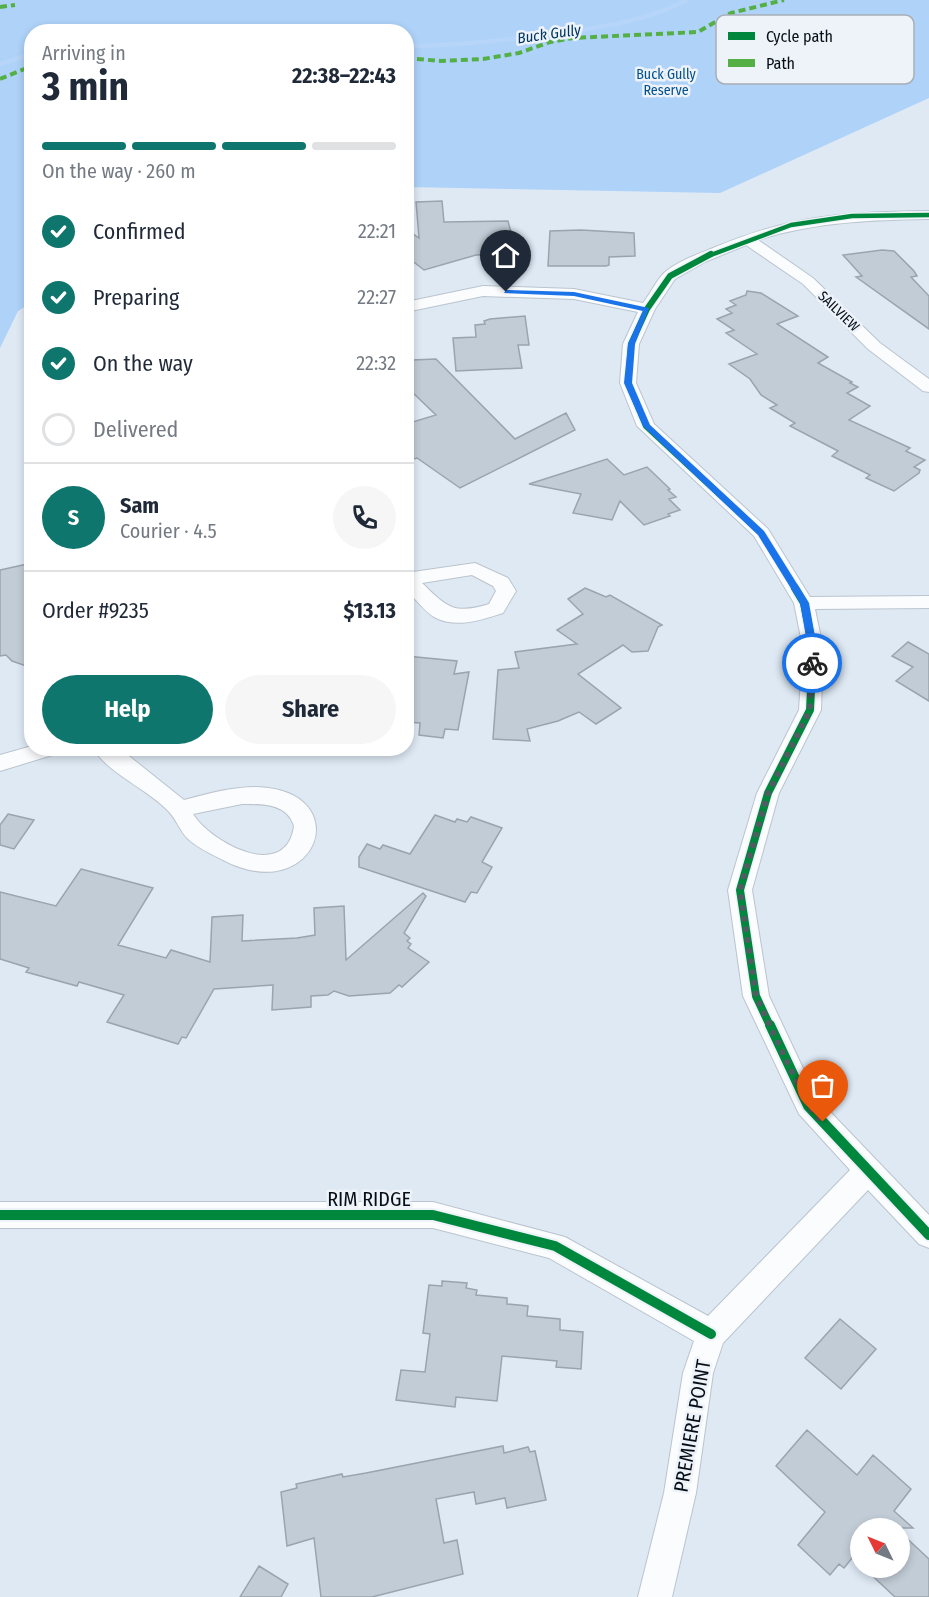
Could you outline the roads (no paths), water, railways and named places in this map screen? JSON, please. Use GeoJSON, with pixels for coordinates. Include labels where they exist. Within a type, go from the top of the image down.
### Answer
{"type":"FeatureCollection","features":[{"type":"Feature","properties":{"kind":"street"},"geometry":{"type":"LineString","coordinates":[[929,215],[915,213],[852,216],[791,225],[747,238],[700,259],[670,276],[647,309],[631,344],[628,383],[646,426],[761,533],[804,603],[813,648],[810,710],[768,793],[740,890],[756,996],[808,1106],[929,1236]]}},
{"type":"Feature","properties":{"kind":"street","name":"SAILVIEW"},"geometry":{"type":"LineString","coordinates":[[747,238],[808,281],[874,346],[929,387]]}},
{"type":"Feature","properties":{"kind":"street"},"geometry":{"type":"LineString","coordinates":[[414,305],[483,291],[574,294],[647,309]]}},
{"type":"Feature","properties":{"kind":"street"},"geometry":{"type":"LineString","coordinates":[[804,603],[929,602]]}},
{"type":"Feature","properties":{"kind":"street"},"geometry":{"type":"LineString","coordinates":[[0,763],[24,756]]}},
{"type":"Feature","properties":{"kind":"street"},"geometry":{"type":"LineString","coordinates":[[114,756],[180,809],[184,821],[194,832],[212,844],[254,864],[265,865],[277,862],[294,852],[302,845],[307,829],[303,815],[291,803],[278,798],[242,796],[180,809]]}},
{"type":"Feature","properties":{"kind":"street","name":"PREMIERE POINT"},"geometry":{"type":"LineString","coordinates":[[655,1597],[680,1493],[698,1373],[711,1334],[867,1172]]}},
{"type":"Feature","properties":{"kind":"street","name":"RIM RIDGE"},"geometry":{"type":"LineString","coordinates":[[0,1215],[434,1215],[555,1246],[711,1334]]}},
{"type":"Feature","properties":{"kind":"waterway","name":"Buck Gully"},"geometry":{"type":"LineString","coordinates":[[414,46],[480,42],[588,29],[639,19],[687,0]]}},
{"type":"Feature","properties":{"kind":"waterway","name":"Buck Gully"},"geometry":{"type":"LineString","coordinates":[[0,64],[24,56]]}},
{"type":"Feature","properties":{"kind":"park label","name":"Buck Gully Reserve"},"geometry":{"type":"Point","coordinates":[666,82]}}]}
